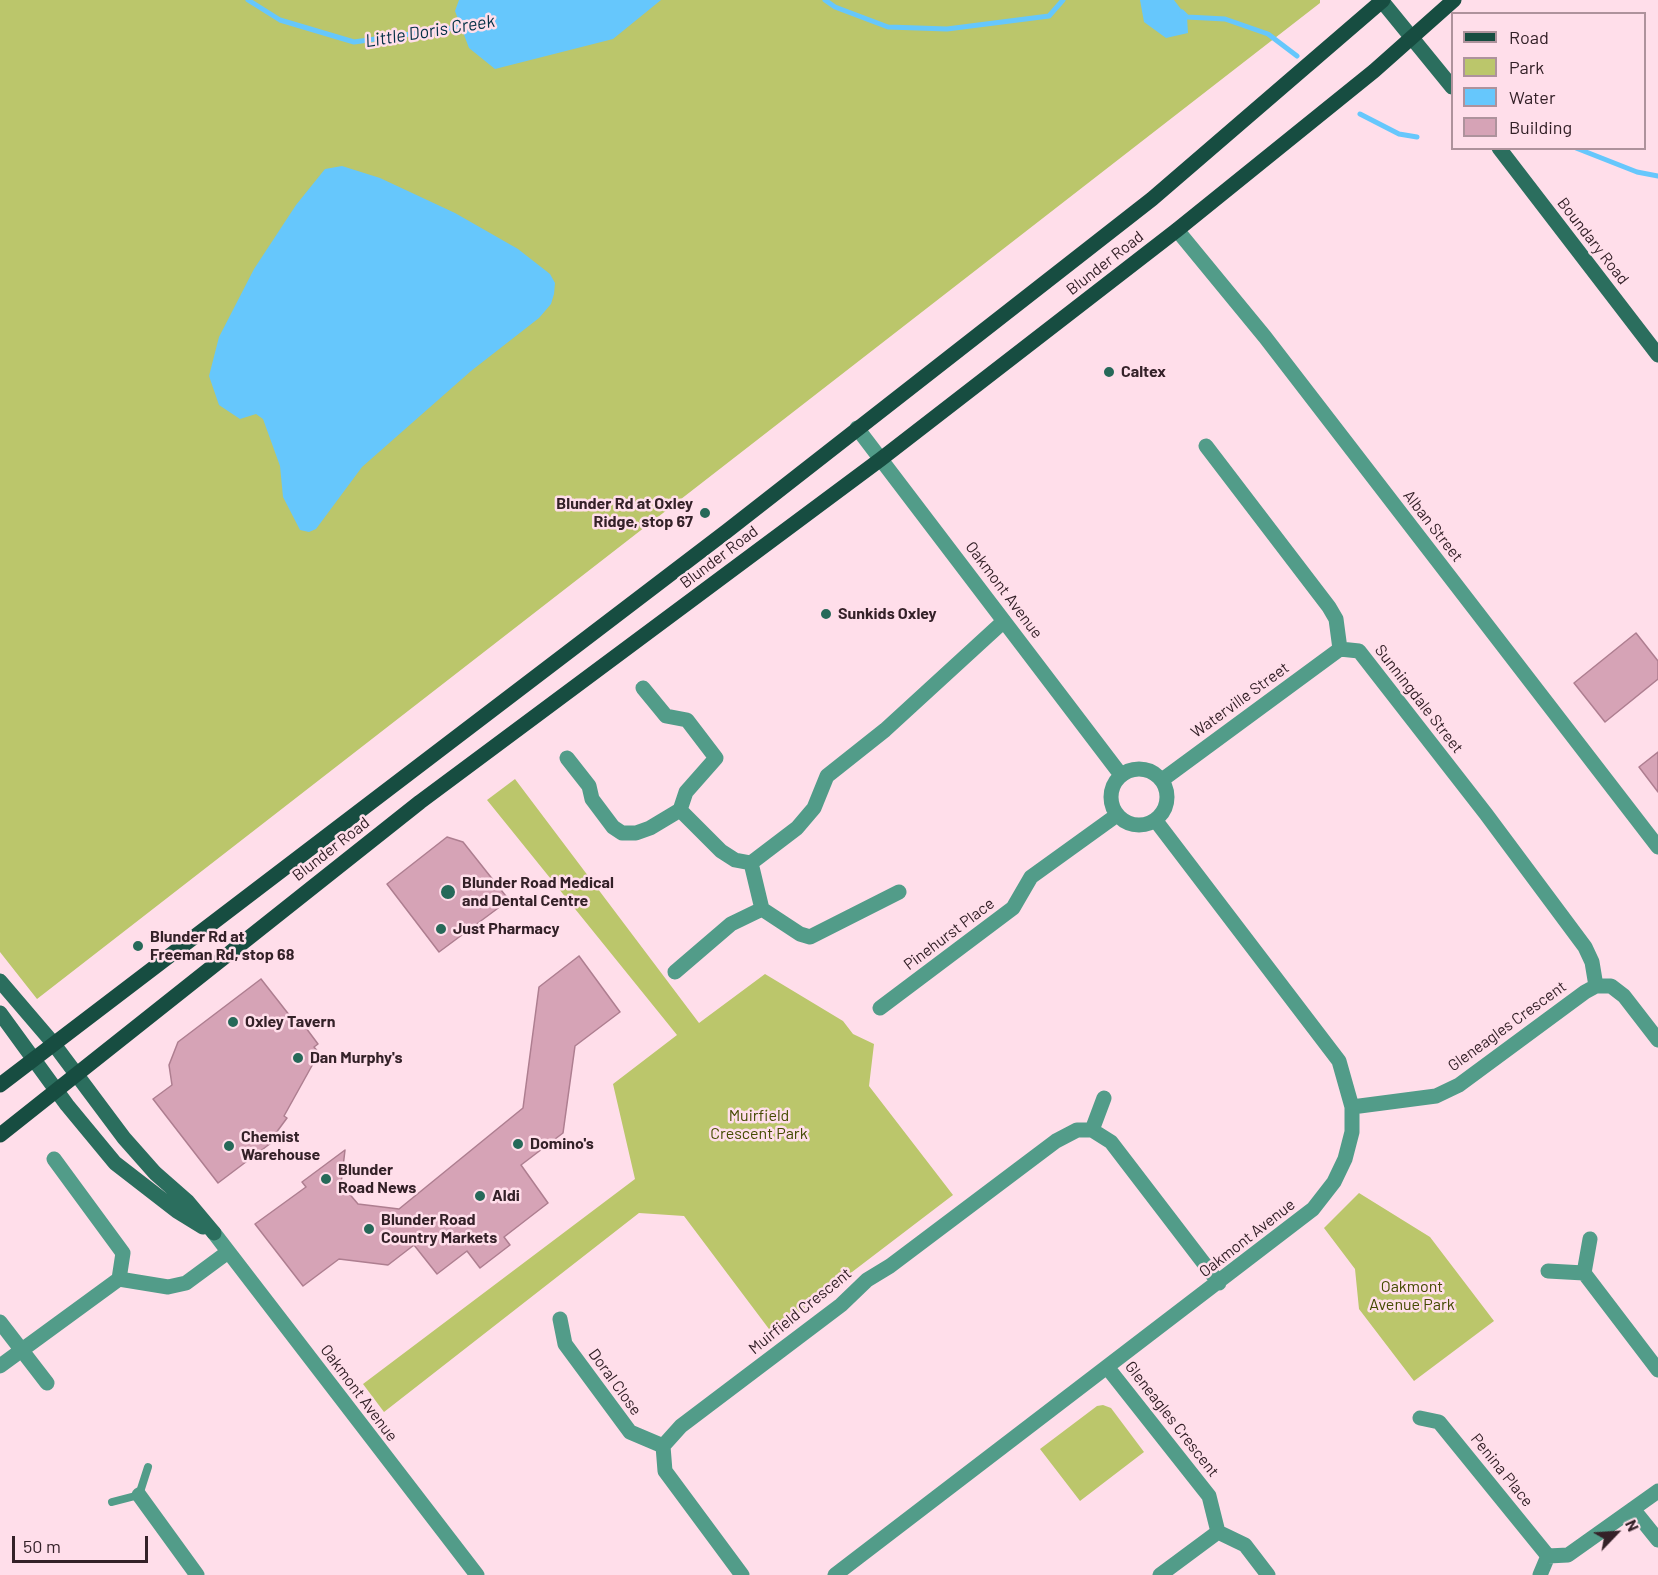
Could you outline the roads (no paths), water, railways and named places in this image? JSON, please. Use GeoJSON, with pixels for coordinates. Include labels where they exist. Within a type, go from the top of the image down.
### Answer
{"type":"FeatureCollection","features":[{"type":"Feature","properties":{"kind":"main road","name":"Blunder Road"},"geometry":{"type":"LineString","coordinates":[[0,1085],[727,531],[1152,199],[1382,0]]}},
{"type":"Feature","properties":{"kind":"main road","name":"Blunder Road"},"geometry":{"type":"LineString","coordinates":[[0,1136],[76,1073],[420,802],[881,459],[1177,230],[1454,0]]}},
{"type":"Feature","properties":{"kind":"street"},"geometry":{"type":"LineString","coordinates":[[1382,0],[1451,86]]}},
{"type":"Feature","properties":{"kind":"street","name":"Boundary Road"},"geometry":{"type":"LineString","coordinates":[[1501,150],[1658,355]]}},
{"type":"Feature","properties":{"kind":"street","name":"Alban Street"},"geometry":{"type":"LineString","coordinates":[[1177,230],[1265,337],[1658,847]]}},
{"type":"Feature","properties":{"kind":"street","name":"Oakmont Avenue"},"geometry":{"type":"LineString","coordinates":[[857,428],[1121,775]]}},
{"type":"Feature","properties":{"kind":"street"},"geometry":{"type":"LineString","coordinates":[[1206,446],[1329,607],[1336,619],[1340,649]]}},
{"type":"Feature","properties":{"kind":"street"},"geometry":{"type":"LineString","coordinates":[[680,810],[721,851],[735,860],[751,863],[803,822],[814,808],[827,776],[885,730],[1004,621]]}},
{"type":"Feature","properties":{"kind":"street","name":"Waterville Street"},"geometry":{"type":"LineString","coordinates":[[1162,780],[1340,649]]}},
{"type":"Feature","properties":{"kind":"street","name":"Sunningdale Street"},"geometry":{"type":"LineString","coordinates":[[1340,649],[1359,651],[1486,814],[1585,947],[1592,962],[1596,986]]}},
{"type":"Feature","properties":{"kind":"street"},"geometry":{"type":"LineString","coordinates":[[567,758],[589,786],[592,799],[613,827],[622,833],[636,833],[650,828],[680,810],[686,792],[716,758],[687,720],[666,716],[643,688]]}},
{"type":"Feature","properties":{"kind":"street"},"geometry":{"type":"LineString","coordinates":[[1147,770],[1162,780],[1168,796],[1162,814],[1156,821],[1140,826],[1131,825],[1117,815],[1111,799],[1115,782],[1121,775],[1129,771],[1147,770]]}},
{"type":"Feature","properties":{"kind":"street","name":"Pinehurst Place"},"geometry":{"type":"LineString","coordinates":[[880,1008],[1013,908],[1031,877],[1117,815]]}},
{"type":"Feature","properties":{"kind":"street","name":"Oakmont Avenue"},"geometry":{"type":"LineString","coordinates":[[835,1575],[1313,1209],[1326,1194],[1345,1159],[1352,1132],[1352,1107],[1346,1079],[1327,1043],[1156,821]]}},
{"type":"Feature","properties":{"kind":"street"},"geometry":{"type":"LineString","coordinates":[[751,863],[762,909],[800,934],[810,937],[900,892]]}},
{"type":"Feature","properties":{"kind":"street"},"geometry":{"type":"LineString","coordinates":[[675,972],[731,924],[762,909]]}},
{"type":"Feature","properties":{"kind":"street","name":"Oakmont Avenue"},"geometry":{"type":"LineString","coordinates":[[0,981],[53,1043],[124,1138],[155,1173],[188,1202],[214,1233],[477,1575]]}},
{"type":"Feature","properties":{"kind":"street"},"geometry":{"type":"LineString","coordinates":[[1596,986],[1611,986],[1624,996],[1658,1040]]}},
{"type":"Feature","properties":{"kind":"street","name":"Gleneagles Crescent"},"geometry":{"type":"LineString","coordinates":[[1352,1107],[1436,1096],[1459,1085],[1596,986]]}},
{"type":"Feature","properties":{"kind":"street","name":"Oakmont Avenue"},"geometry":{"type":"LineString","coordinates":[[0,1013],[55,1090],[115,1163],[177,1211],[214,1233]]}},
{"type":"Feature","properties":{"kind":"street"},"geometry":{"type":"LineString","coordinates":[[1104,1098],[1092,1130],[1111,1142],[1219,1283]]}},
{"type":"Feature","properties":{"kind":"street","name":"Muirfield Crescent"},"geometry":{"type":"LineString","coordinates":[[663,1446],[681,1426],[841,1305],[867,1280],[890,1266],[1056,1141],[1077,1130],[1092,1130]]}},
{"type":"Feature","properties":{"kind":"street"},"geometry":{"type":"LineString","coordinates":[[54,1159],[123,1253],[119,1279]]}},
{"type":"Feature","properties":{"kind":"street"},"geometry":{"type":"LineString","coordinates":[[1590,1239],[1584,1273],[1658,1370]]}},
{"type":"Feature","properties":{"kind":"street"},"geometry":{"type":"LineString","coordinates":[[0,1366],[119,1279],[168,1287],[186,1283],[228,1252]]}},
{"type":"Feature","properties":{"kind":"street"},"geometry":{"type":"LineString","coordinates":[[1548,1271],[1584,1273]]}},
{"type":"Feature","properties":{"kind":"street","name":"Doral Close"},"geometry":{"type":"LineString","coordinates":[[560,1319],[565,1344],[630,1432],[663,1446]]}},
{"type":"Feature","properties":{"kind":"street"},"geometry":{"type":"LineString","coordinates":[[0,1322],[47,1383]]}},
{"type":"Feature","properties":{"kind":"street","name":"Gleneagles Crescent"},"geometry":{"type":"LineString","coordinates":[[1107,1367],[1209,1496],[1218,1532]]}},
{"type":"Feature","properties":{"kind":"street","name":"Penina Place"},"geometry":{"type":"LineString","coordinates":[[1420,1418],[1439,1422],[1548,1556]]}},
{"type":"Feature","properties":{"kind":"street"},"geometry":{"type":"LineString","coordinates":[[663,1446],[665,1471],[742,1575]]}},
{"type":"Feature","properties":{"kind":"street"},"geometry":{"type":"LineString","coordinates":[[1540,1575],[1548,1556],[1568,1554],[1658,1491]]}},
{"type":"Feature","properties":{"kind":"street"},"geometry":{"type":"LineString","coordinates":[[139,1495],[197,1575]]}},
{"type":"Feature","properties":{"kind":"street"},"geometry":{"type":"LineString","coordinates":[[1633,1509],[1658,1540]]}},
{"type":"Feature","properties":{"kind":"street"},"geometry":{"type":"LineString","coordinates":[[1160,1575],[1218,1532],[1245,1545],[1268,1575]]}},
{"type":"Feature","properties":{"kind":"lane"},"geometry":{"type":"LineString","coordinates":[[112,1502],[139,1495],[148,1467]]}},
{"type":"Feature","properties":{"kind":"water"},"geometry":{"type":"Polygon","coordinates":[[[459,0],[661,0],[613,39],[495,69],[469,48],[455,11],[459,0]]]}},
{"type":"Feature","properties":{"kind":"water"},"geometry":{"type":"Polygon","coordinates":[[[1140,0],[1174,0],[1187,17],[1188,33],[1166,38],[1144,22],[1140,0]]]}},
{"type":"Feature","properties":{"kind":"water"},"geometry":{"type":"Polygon","coordinates":[[[342,166],[380,178],[455,213],[518,249],[550,274],[555,283],[551,304],[539,318],[471,371],[362,467],[316,529],[309,532],[300,530],[283,497],[280,466],[263,419],[256,414],[240,419],[219,405],[209,376],[219,337],[254,269],[296,205],[325,169],[342,166]]]}},
{"type":"Feature","properties":{"kind":"waterway","name":"Little Doris Creek"},"geometry":{"type":"LineString","coordinates":[[248,0],[280,20],[354,42],[467,26]]}},
{"type":"Feature","properties":{"kind":"waterway","name":"Little Doris Creek"},"geometry":{"type":"LineString","coordinates":[[825,0],[835,7],[888,27],[947,29],[1049,16],[1063,0]]}},
{"type":"Feature","properties":{"kind":"waterway","name":"Little Doris Creek"},"geometry":{"type":"LineString","coordinates":[[1182,12],[1187,17],[1225,19],[1268,34],[1297,56]]}},
{"type":"Feature","properties":{"kind":"waterway","name":"Little Doris Creek"},"geometry":{"type":"LineString","coordinates":[[1360,114],[1399,134],[1417,137]]}},
{"type":"Feature","properties":{"kind":"waterway","name":"Little Doris Creek"},"geometry":{"type":"LineString","coordinates":[[1581,150],[1637,172],[1658,176]]}},
{"type":"Feature","properties":{"kind":"place","name":"Caltex"},"geometry":{"type":"Point","coordinates":[1109,372]}},
{"type":"Feature","properties":{"kind":"place","name":"Blunder Rd at Oxley Ridge, stop 67"},"geometry":{"type":"Point","coordinates":[705,513]}},
{"type":"Feature","properties":{"kind":"place","name":"Sunkids Oxley"},"geometry":{"type":"Point","coordinates":[826,614]}},
{"type":"Feature","properties":{"kind":"place","name":"Blunder Road Medical and Dental Centre"},"geometry":{"type":"Point","coordinates":[448,892]}},
{"type":"Feature","properties":{"kind":"place","name":"Just Pharmacy"},"geometry":{"type":"Point","coordinates":[441,929]}},
{"type":"Feature","properties":{"kind":"place","name":"Blunder Rd at Freeman Rd, stop 68"},"geometry":{"type":"Point","coordinates":[138,946]}},
{"type":"Feature","properties":{"kind":"place","name":"Oxley Tavern"},"geometry":{"type":"Point","coordinates":[233,1022]}},
{"type":"Feature","properties":{"kind":"place","name":"Dan Murphy's"},"geometry":{"type":"Point","coordinates":[298,1058]}},
{"type":"Feature","properties":{"kind":"place","name":"Domino's"},"geometry":{"type":"Point","coordinates":[518,1144]}},
{"type":"Feature","properties":{"kind":"place","name":"Chemist Warehouse"},"geometry":{"type":"Point","coordinates":[229,1146]}},
{"type":"Feature","properties":{"kind":"place","name":"Blunder Road News"},"geometry":{"type":"Point","coordinates":[326,1179]}},
{"type":"Feature","properties":{"kind":"place","name":"Aldi"},"geometry":{"type":"Point","coordinates":[480,1196]}},
{"type":"Feature","properties":{"kind":"place","name":"Blunder Road Country Markets"},"geometry":{"type":"Point","coordinates":[369,1229]}},
{"type":"Feature","properties":{"kind":"park label","name":"Muirfield Crescent Park"},"geometry":{"type":"Point","coordinates":[759,1125]}},
{"type":"Feature","properties":{"kind":"park label","name":"Oakmont Avenue Park"},"geometry":{"type":"Point","coordinates":[1412,1296]}}]}
